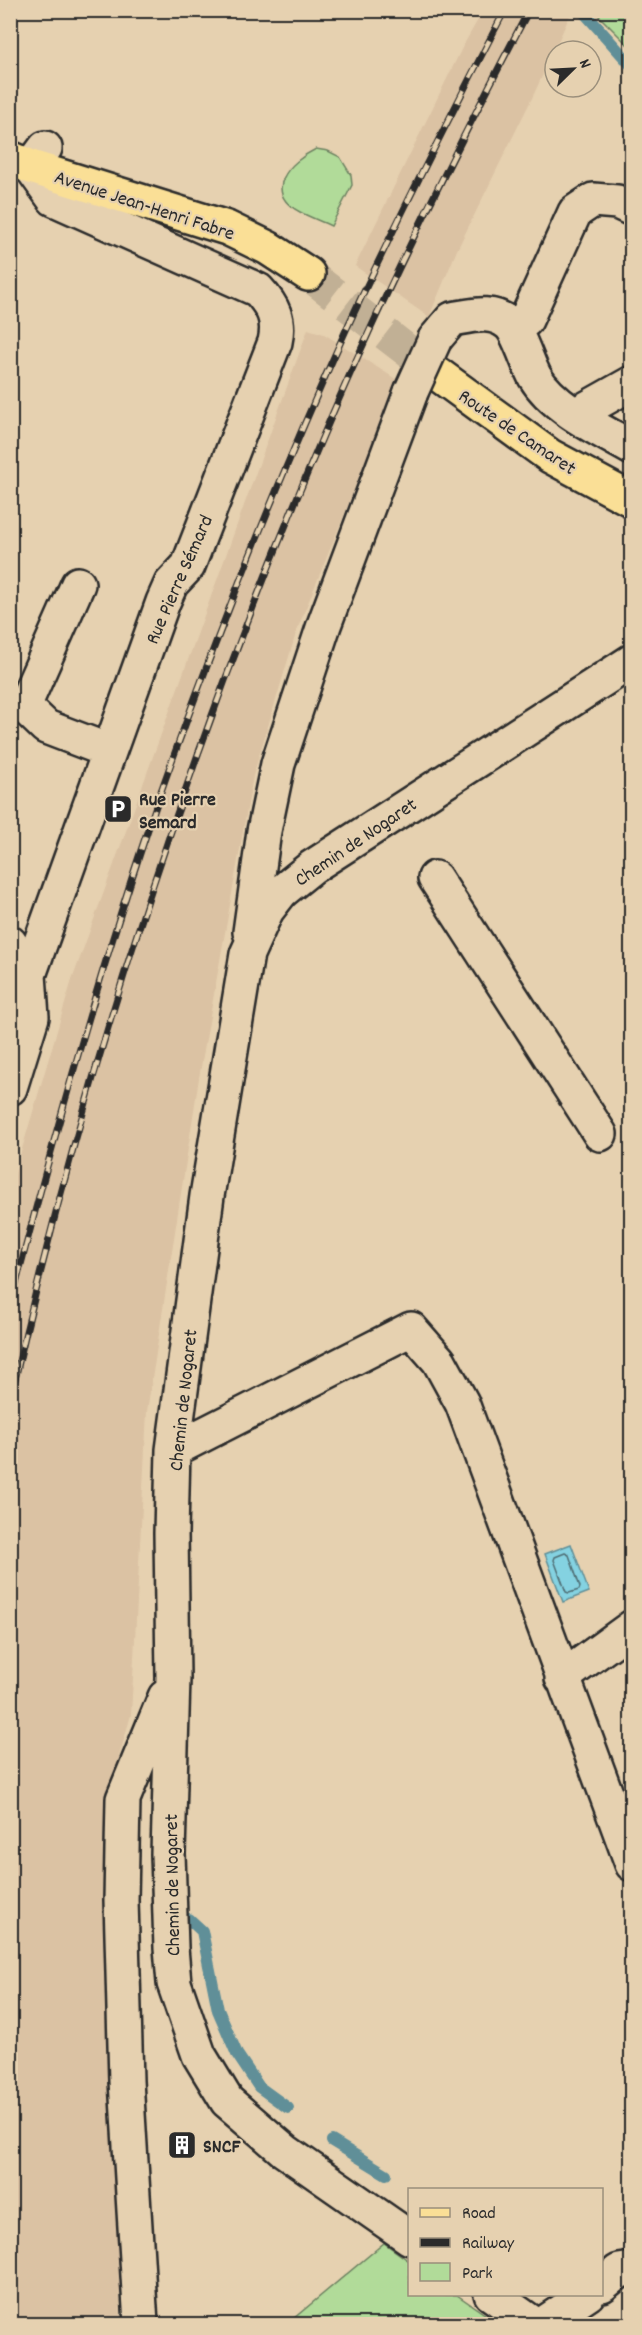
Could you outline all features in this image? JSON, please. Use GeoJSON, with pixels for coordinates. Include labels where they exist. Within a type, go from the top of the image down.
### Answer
{"type":"FeatureCollection","features":[{"type":"Feature","properties":{"kind":"main road","name":"Avenue Jean-Henri Fabre"},"geometry":{"type":"LineString","coordinates":[[29,158],[227,228],[268,248],[308,274]]}},
{"type":"Feature","properties":{"kind":"main road","name":"Route de Camaret"},"geometry":{"type":"LineString","coordinates":[[439,375],[550,456],[632,500]]}},
{"type":"Feature","properties":{"kind":"street","name":"Rue Pierre Sémard"},"geometry":{"type":"LineString","coordinates":[[10,1088],[32,1017],[29,975],[163,602],[171,584],[188,566],[274,342],[277,322],[269,301],[258,290],[54,199],[29,158]]}},
{"type":"Feature","properties":{"kind":"street"},"geometry":{"type":"LineString","coordinates":[[247,954],[264,831],[278,764],[324,625],[411,392],[435,339],[452,319],[487,314],[510,324],[526,320],[575,212],[593,200],[617,202],[632,209]]}},
{"type":"Feature","properties":{"kind":"street"},"geometry":{"type":"LineString","coordinates":[[510,324],[536,378],[552,396],[576,415],[632,448]]}},
{"type":"Feature","properties":{"kind":"street"},"geometry":{"type":"LineString","coordinates":[[576,415],[632,383]]}},
{"type":"Feature","properties":{"kind":"street"},"geometry":{"type":"LineString","coordinates":[[78,584],[24,706],[46,727],[109,751]]}},
{"type":"Feature","properties":{"kind":"street","name":"Chemin de Nogaret"},"geometry":{"type":"LineString","coordinates":[[408,2237],[285,2151],[227,2101],[199,2055],[174,1983],[168,1854],[173,1678],[171,1533],[173,1450],[207,1196],[247,954],[267,910],[281,892],[297,878],[632,661]]}},
{"type":"Feature","properties":{"kind":"street"},"geometry":{"type":"LineString","coordinates":[[435,878],[600,1134]]}},
{"type":"Feature","properties":{"kind":"street"},"geometry":{"type":"LineString","coordinates":[[10,943],[29,975]]}},
{"type":"Feature","properties":{"kind":"street"},"geometry":{"type":"LineString","coordinates":[[173,1450],[411,1329],[438,1361],[462,1403],[632,1864]]}},
{"type":"Feature","properties":{"kind":"street"},"geometry":{"type":"LineString","coordinates":[[562,1678],[632,1627]]}},
{"type":"Feature","properties":{"kind":"street"},"geometry":{"type":"LineString","coordinates":[[141,2325],[126,2081],[121,1900],[123,1798],[173,1678]]}},
{"type":"Feature","properties":{"kind":"street"},"geometry":{"type":"LineString","coordinates":[[603,2284],[619,2271],[632,2269]]}},
{"type":"Feature","properties":{"kind":"street"},"geometry":{"type":"LineString","coordinates":[[492,2296],[534,2325]]}},
{"type":"Feature","properties":{"kind":"street"},"geometry":{"type":"LineString","coordinates":[[543,2325],[586,2296]]}},
{"type":"Feature","properties":{"kind":"shaded area"},"geometry":{"type":"Polygon","coordinates":[[[483,11],[572,11],[559,39],[543,39],[543,74],[457,250],[429,317],[355,266],[463,46],[483,11]]]}},
{"type":"Feature","properties":{"kind":"shaded area"},"geometry":{"type":"Polygon","coordinates":[[[308,329],[324,334],[399,381],[297,630],[253,776],[199,1078],[147,1411],[131,1715],[110,1788],[121,2324],[11,2324],[11,1186],[72,980],[308,329]]]}},
{"type":"Feature","properties":{"kind":"green space"},"geometry":{"type":"Polygon","coordinates":[[[594,11],[631,11],[631,48],[594,11]]]}},
{"type":"Feature","properties":{"kind":"green space"},"geometry":{"type":"Polygon","coordinates":[[[316,149],[328,151],[340,157],[351,175],[352,185],[331,226],[300,212],[289,204],[283,196],[281,187],[289,169],[316,149]]]}},
{"type":"Feature","properties":{"kind":"green space"},"geometry":{"type":"Polygon","coordinates":[[[384,2243],[408,2260],[408,2296],[458,2296],[499,2324],[287,2324],[384,2243]]]}},
{"type":"Feature","properties":{"kind":"water"},"geometry":{"type":"Polygon","coordinates":[[[571,1544],[589,1592],[563,1602],[545,1554],[571,1544]]]}},
{"type":"Feature","properties":{"kind":"waterway"},"geometry":{"type":"LineString","coordinates":[[582,10],[632,66]]}},
{"type":"Feature","properties":{"kind":"waterway"},"geometry":{"type":"LineString","coordinates":[[189,1919],[202,1931],[218,2010],[237,2054],[259,2087],[288,2108]]}},
{"type":"Feature","properties":{"kind":"waterway"},"geometry":{"type":"LineString","coordinates":[[332,2141],[386,2174]]}},
{"type":"Feature","properties":{"kind":"tunnel"},"geometry":{"type":"LineString","coordinates":[[308,274],[439,375]]}},
{"type":"Feature","properties":{"kind":"railway"},"geometry":{"type":"LineString","coordinates":[[10,1307],[61,1115],[117,924],[159,797],[202,679],[271,503],[346,330],[384,249],[505,10]]}},
{"type":"Feature","properties":{"kind":"railway"},"geometry":{"type":"LineString","coordinates":[[10,1401],[38,1281],[103,1043],[179,808],[221,691],[265,576],[336,404],[443,177],[529,10]]}},
{"type":"Feature","properties":{"kind":"place","name":"Rue Pierre Semard"},"geometry":{"type":"Point","coordinates":[118,809]}},
{"type":"Feature","properties":{"kind":"place","name":"SNCF"},"geometry":{"type":"Point","coordinates":[182,2145]}}]}
